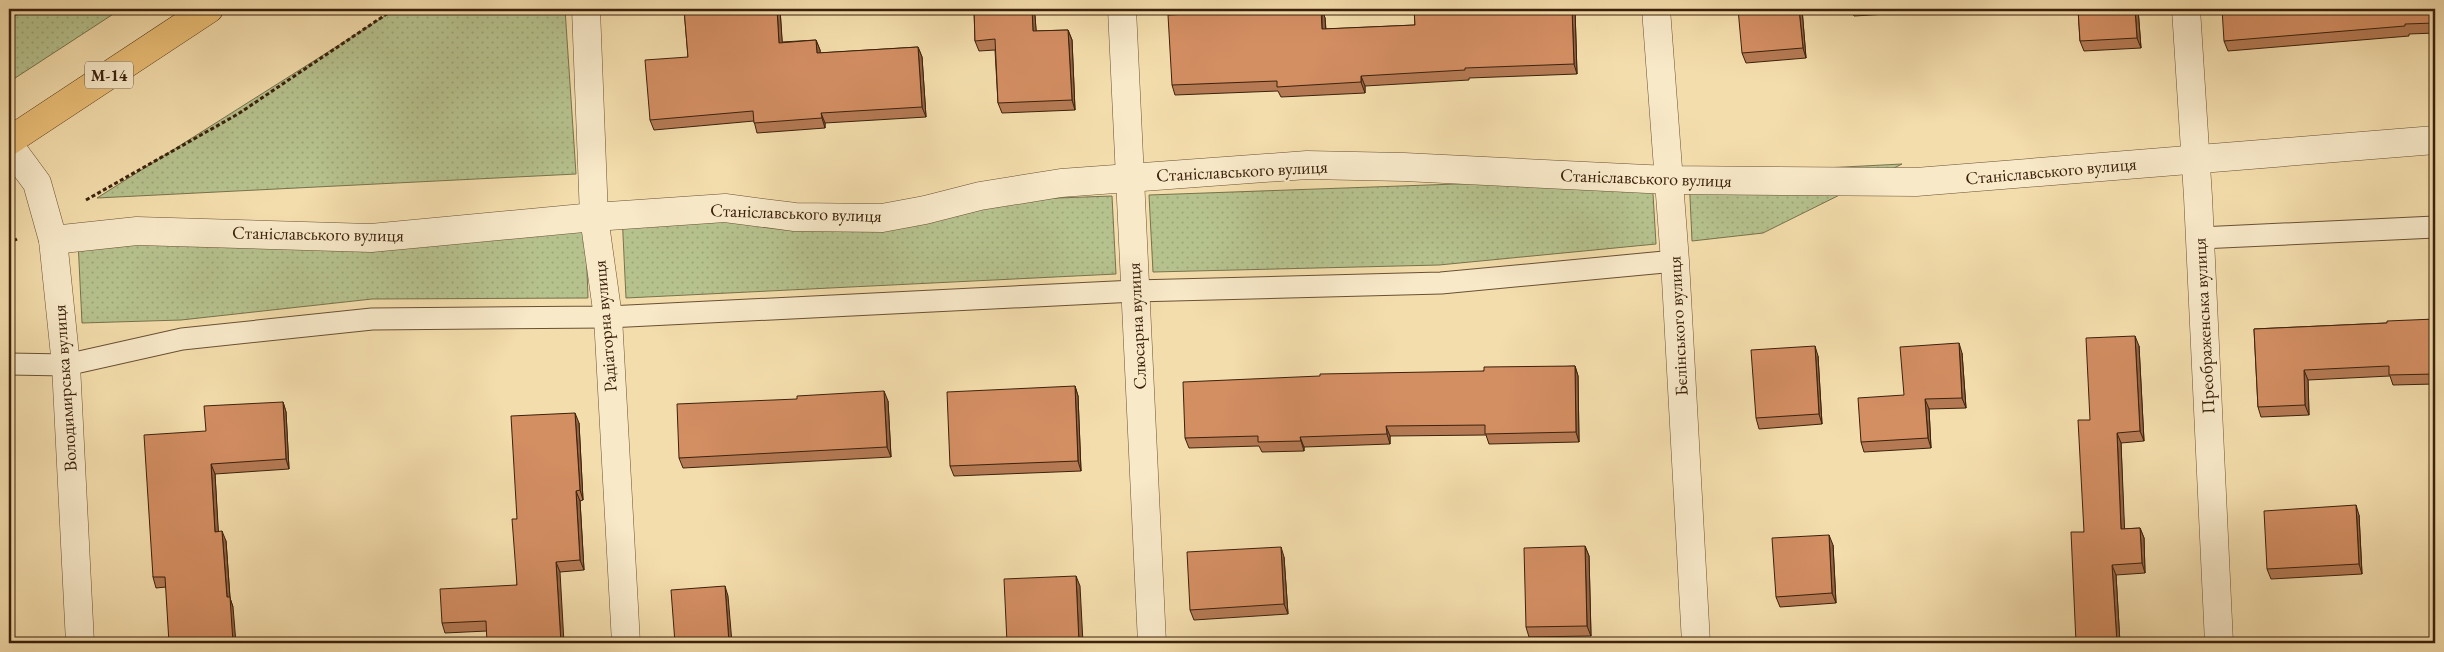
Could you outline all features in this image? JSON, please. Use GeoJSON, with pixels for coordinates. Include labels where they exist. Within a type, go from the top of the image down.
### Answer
{"type":"FeatureCollection","features":[{"type":"Feature","properties":{"kind":"highway","name":"М-14"},"geometry":{"type":"LineString","coordinates":[[9,141],[209,9]]}},
{"type":"Feature","properties":{"kind":"street","name":"Радіаторна вулиця"},"geometry":{"type":"LineString","coordinates":[[586,9],[594,217],[608,317],[626,643]]}},
{"type":"Feature","properties":{"kind":"street","name":"Слюсарна вулиця"},"geometry":{"type":"LineString","coordinates":[[1122,9],[1152,643]]}},
{"type":"Feature","properties":{"kind":"street","name":"Бєлінського вулиця"},"geometry":{"type":"LineString","coordinates":[[1656,9],[1675,261],[1696,643]]}},
{"type":"Feature","properties":{"kind":"street","name":"Преображенська вулиця"},"geometry":{"type":"LineString","coordinates":[[2186,9],[2196,158],[2219,643]]}},
{"type":"Feature","properties":{"kind":"street","name":"Станіславського вулиця"},"geometry":{"type":"LineString","coordinates":[[51,230],[371,238],[594,217],[724,208],[795,216],[882,218],[925,210],[980,196],[1061,183],[1307,165],[1404,167],[1668,180],[1916,182],[2435,140]]}},
{"type":"Feature","properties":{"kind":"street","name":"Володимирська вулиця"},"geometry":{"type":"LineString","coordinates":[[9,145],[37,183],[51,230],[66,365],[80,643]]}},
{"type":"Feature","properties":{"kind":"lane"},"geometry":{"type":"LineString","coordinates":[[2200,238],[2435,227]]}},
{"type":"Feature","properties":{"kind":"lane"},"geometry":{"type":"LineString","coordinates":[[9,364],[66,365],[182,339],[372,318],[608,317],[1135,291],[1441,283],[1675,261]]}},
{"type":"Feature","properties":{"kind":"path"},"geometry":{"type":"LineString","coordinates":[[51,230],[238,114],[394,9]]}},
{"type":"Feature","properties":{"kind":"green space"},"geometry":{"type":"Polygon","coordinates":[[[26,9],[121,9],[9,82],[9,20],[26,9]]]}},
{"type":"Feature","properties":{"kind":"green space"},"geometry":{"type":"Polygon","coordinates":[[[396,9],[565,9],[576,174],[97,198],[396,9]]]}},
{"type":"Feature","properties":{"kind":"green space"},"geometry":{"type":"Polygon","coordinates":[[[1902,164],[1763,233],[1692,241],[1689,175],[1902,164]]]}},
{"type":"Feature","properties":{"kind":"green space"},"geometry":{"type":"Polygon","coordinates":[[[1652,177],[1656,244],[1439,265],[1153,272],[1149,195],[1652,177]]]}},
{"type":"Feature","properties":{"kind":"green space"},"geometry":{"type":"Polygon","coordinates":[[[1112,196],[1116,274],[626,298],[622,214],[1112,196]]]}},
{"type":"Feature","properties":{"kind":"green space"},"geometry":{"type":"Polygon","coordinates":[[[585,216],[588,298],[372,299],[181,320],[82,323],[78,241],[585,216]]]}},
{"type":"Feature","properties":{"kind":"building"},"geometry":{"type":"Polygon","coordinates":[[[684,9],[777,9],[779,43],[816,40],[817,53],[918,47],[922,107],[821,113],[822,118],[754,123],[753,111],[650,120],[645,60],[688,57],[684,9]]]}},
{"type":"Feature","properties":{"kind":"building"},"geometry":{"type":"Polygon","coordinates":[[[974,9],[1032,9],[1033,31],[1068,30],[1072,100],[998,103],[995,39],[975,41],[974,9]]]}},
{"type":"Feature","properties":{"kind":"building"},"geometry":{"type":"Polygon","coordinates":[[[1321,9],[1322,29],[1415,25],[1414,9],[1572,9],[1574,64],[1465,68],[1465,70],[1361,76],[1361,82],[1277,87],[1277,81],[1172,85],[1168,15],[1321,9]]]}},
{"type":"Feature","properties":{"kind":"building"},"geometry":{"type":"Polygon","coordinates":[[[1738,9],[1799,9],[1803,48],[1742,53],[1738,9]]]}},
{"type":"Feature","properties":{"kind":"building"},"geometry":{"type":"Polygon","coordinates":[[[2078,9],[2135,9],[2137,38],[2080,41],[2078,9]]]}},
{"type":"Feature","properties":{"kind":"building"},"geometry":{"type":"Polygon","coordinates":[[[2222,9],[2435,9],[2435,23],[2405,24],[2405,26],[2224,41],[2222,9]]]}},
{"type":"Feature","properties":{"kind":"building"},"geometry":{"type":"Polygon","coordinates":[[[2435,319],[2435,374],[2389,375],[2389,366],[2304,370],[2305,405],[2258,407],[2254,329],[2435,319]]]}},
{"type":"Feature","properties":{"kind":"building"},"geometry":{"type":"Polygon","coordinates":[[[2135,336],[2140,431],[2117,433],[2121,529],[2140,528],[2142,563],[2112,565],[2117,643],[2076,643],[2071,532],[2084,532],[2078,420],[2090,420],[2086,338],[2135,336]]]}},
{"type":"Feature","properties":{"kind":"building"},"geometry":{"type":"Polygon","coordinates":[[[1959,343],[1962,398],[1925,399],[1928,438],[1861,442],[1858,398],[1904,395],[1900,347],[1959,343]]]}},
{"type":"Feature","properties":{"kind":"building"},"geometry":{"type":"Polygon","coordinates":[[[1815,346],[1819,414],[1756,418],[1751,350],[1815,346]]]}},
{"type":"Feature","properties":{"kind":"building"},"geometry":{"type":"Polygon","coordinates":[[[1575,366],[1576,432],[1485,434],[1485,425],[1386,426],[1387,434],[1300,437],[1301,441],[1258,442],[1258,436],[1185,438],[1183,382],[1320,376],[1320,374],[1484,371],[1484,367],[1575,366]]]}},
{"type":"Feature","properties":{"kind":"building"},"geometry":{"type":"Polygon","coordinates":[[[1075,386],[1078,461],[950,466],[947,392],[1075,386]]]}},
{"type":"Feature","properties":{"kind":"building"},"geometry":{"type":"Polygon","coordinates":[[[884,391],[887,447],[679,458],[677,404],[797,399],[797,396],[884,391]]]}},
{"type":"Feature","properties":{"kind":"building"},"geometry":{"type":"Polygon","coordinates":[[[283,402],[286,459],[211,464],[215,532],[222,531],[227,597],[230,597],[233,643],[169,643],[165,577],[153,577],[144,435],[206,431],[204,406],[283,402]]]}},
{"type":"Feature","properties":{"kind":"building"},"geometry":{"type":"Polygon","coordinates":[[[575,413],[580,490],[576,491],[580,560],[556,562],[561,643],[487,643],[486,621],[442,623],[440,589],[517,585],[512,519],[517,519],[511,416],[575,413]]]}},
{"type":"Feature","properties":{"kind":"building"},"geometry":{"type":"Polygon","coordinates":[[[2356,505],[2359,564],[2267,569],[2264,511],[2356,505]]]}},
{"type":"Feature","properties":{"kind":"building"},"geometry":{"type":"Polygon","coordinates":[[[1829,535],[1832,593],[1776,597],[1772,538],[1829,535]]]}},
{"type":"Feature","properties":{"kind":"building"},"geometry":{"type":"Polygon","coordinates":[[[1585,546],[1587,626],[1526,627],[1524,548],[1585,546]]]}},
{"type":"Feature","properties":{"kind":"building"},"geometry":{"type":"Polygon","coordinates":[[[1281,547],[1284,604],[1190,610],[1187,552],[1281,547]]]}},
{"type":"Feature","properties":{"kind":"building"},"geometry":{"type":"Polygon","coordinates":[[[1076,576],[1079,643],[1007,643],[1004,579],[1076,576]]]}},
{"type":"Feature","properties":{"kind":"building"},"geometry":{"type":"Polygon","coordinates":[[[725,586],[729,643],[675,643],[671,590],[725,586]]]}}]}
